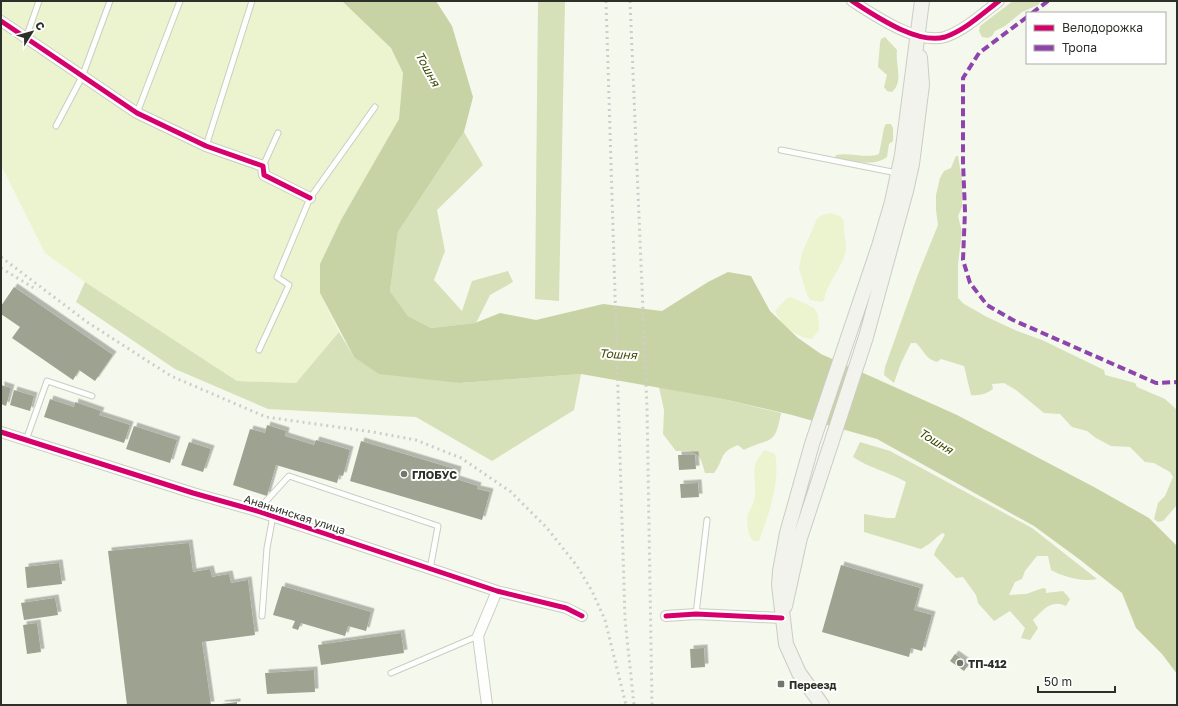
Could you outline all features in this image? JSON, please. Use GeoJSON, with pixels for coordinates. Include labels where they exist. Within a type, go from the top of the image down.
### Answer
{"type":"FeatureCollection","features":[{"type":"Feature","properties":{"kind":"main road"},"geometry":{"type":"LineString","coordinates":[[822,705],[808,688],[792,659],[784,634],[779,585],[782,561],[812,444],[879,246],[898,174],[919,35],[922,1]]}},
{"type":"Feature","properties":{"kind":"main road"},"geometry":{"type":"LineString","coordinates":[[782,618],[799,544],[866,337],[912,164],[922,85],[919,35]]}},
{"type":"Feature","properties":{"kind":"street"},"geometry":{"type":"LineString","coordinates":[[852,1],[904,32],[942,37],[952,34],[965,27],[999,1]]}},
{"type":"Feature","properties":{"kind":"street"},"geometry":{"type":"LineString","coordinates":[[1,21],[82,77],[138,113],[206,146],[263,166],[264,175],[310,198]]}},
{"type":"Feature","properties":{"kind":"street","name":"Ананьинская улица"},"geometry":{"type":"LineString","coordinates":[[1,432],[193,493],[273,516],[497,591],[566,608],[582,616]]}},
{"type":"Feature","properties":{"kind":"street"},"geometry":{"type":"LineString","coordinates":[[487,705],[478,636],[497,591]]}},
{"type":"Feature","properties":{"kind":"street"},"geometry":{"type":"LineString","coordinates":[[666,616],[696,614],[782,618]]}},
{"type":"Feature","properties":{"kind":"lane"},"geometry":{"type":"LineString","coordinates":[[25,38],[39,1]]}},
{"type":"Feature","properties":{"kind":"lane"},"geometry":{"type":"LineString","coordinates":[[56,126],[82,77],[110,1]]}},
{"type":"Feature","properties":{"kind":"lane"},"geometry":{"type":"LineString","coordinates":[[138,113],[180,1]]}},
{"type":"Feature","properties":{"kind":"lane"},"geometry":{"type":"LineString","coordinates":[[206,146],[252,1]]}},
{"type":"Feature","properties":{"kind":"lane"},"geometry":{"type":"LineString","coordinates":[[259,350],[289,285],[277,277],[310,198],[375,107]]}},
{"type":"Feature","properties":{"kind":"lane"},"geometry":{"type":"LineString","coordinates":[[263,166],[278,133]]}},
{"type":"Feature","properties":{"kind":"lane"},"geometry":{"type":"LineString","coordinates":[[781,150],[898,174]]}},
{"type":"Feature","properties":{"kind":"lane"},"geometry":{"type":"LineString","coordinates":[[26,440],[47,381],[92,396]]}},
{"type":"Feature","properties":{"kind":"lane"},"geometry":{"type":"LineString","coordinates":[[257,511],[289,476],[438,526],[430,569]]}},
{"type":"Feature","properties":{"kind":"lane"},"geometry":{"type":"LineString","coordinates":[[262,616],[267,548],[273,516]]}},
{"type":"Feature","properties":{"kind":"lane"},"geometry":{"type":"LineString","coordinates":[[696,614],[707,520]]}},
{"type":"Feature","properties":{"kind":"lane"},"geometry":{"type":"LineString","coordinates":[[390,673],[478,636]]}},
{"type":"Feature","properties":{"kind":"shaded area"},"geometry":{"type":"Polygon","coordinates":[[[1,1],[342,1],[391,48],[403,73],[399,120],[341,220],[320,264],[320,293],[339,332],[296,383],[237,381],[85,282],[45,253],[1,165],[1,1]]]}},
{"type":"Feature","properties":{"kind":"shaded area"},"geometry":{"type":"Polygon","coordinates":[[[538,1],[565,1],[559,301],[535,299],[538,1]]]}},
{"type":"Feature","properties":{"kind":"shaded area"},"geometry":{"type":"Polygon","coordinates":[[[1013,1],[1041,1],[1038,5],[1022,12],[1005,26],[995,31],[992,36],[988,38],[982,37],[979,31],[980,26],[1013,1]]]}},
{"type":"Feature","properties":{"kind":"shaded area"},"geometry":{"type":"Polygon","coordinates":[[[885,37],[897,50],[898,83],[892,92],[887,91],[884,87],[887,75],[878,67],[880,43],[881,39],[885,37]]]}},
{"type":"Feature","properties":{"kind":"shaded area"},"geometry":{"type":"Polygon","coordinates":[[[886,124],[891,124],[893,128],[893,141],[889,144],[887,157],[868,163],[835,158],[836,155],[841,154],[869,156],[879,154],[886,124]]]}},
{"type":"Feature","properties":{"kind":"shaded area"},"geometry":{"type":"Polygon","coordinates":[[[464,132],[483,165],[437,210],[445,251],[434,280],[462,311],[472,281],[508,271],[513,282],[490,295],[476,323],[431,328],[408,316],[390,291],[398,232],[464,132]]]}},
{"type":"Feature","properties":{"kind":"shaded area"},"geometry":{"type":"Polygon","coordinates":[[[956,156],[958,156],[962,180],[962,207],[958,216],[962,232],[958,264],[958,298],[964,304],[987,317],[1017,331],[1042,340],[1104,370],[1105,375],[1135,383],[1137,387],[1165,399],[1177,410],[1177,505],[1163,521],[1158,522],[1154,519],[1158,503],[1165,496],[1173,477],[1170,472],[1154,463],[1145,462],[1130,447],[1111,446],[1087,431],[1072,427],[1060,414],[1044,413],[1016,390],[1004,383],[992,384],[993,389],[980,395],[971,395],[964,366],[941,359],[937,362],[933,361],[927,357],[916,343],[911,343],[901,363],[894,383],[884,375],[885,367],[917,277],[938,225],[936,195],[940,178],[944,171],[951,168],[956,156]]]}},
{"type":"Feature","properties":{"kind":"shaded area"},"geometry":{"type":"Polygon","coordinates":[[[830,213],[840,216],[844,221],[846,249],[842,262],[828,287],[824,300],[821,302],[810,300],[807,295],[799,268],[802,253],[817,219],[822,215],[830,213]]]}},
{"type":"Feature","properties":{"kind":"shaded area"},"geometry":{"type":"Polygon","coordinates":[[[85,282],[237,381],[296,383],[339,332],[354,357],[460,383],[581,374],[574,410],[492,461],[416,417],[268,409],[175,369],[76,302],[85,282]]]}},
{"type":"Feature","properties":{"kind":"shaded area"},"geometry":{"type":"Polygon","coordinates":[[[791,297],[814,308],[818,315],[819,330],[812,339],[801,336],[790,330],[777,316],[775,311],[787,298],[791,297]]]}},
{"type":"Feature","properties":{"kind":"shaded area"},"geometry":{"type":"Polygon","coordinates":[[[659,387],[723,399],[781,413],[779,424],[774,436],[766,442],[744,450],[738,445],[732,448],[727,451],[714,473],[705,473],[699,456],[689,451],[676,451],[663,434],[664,410],[659,387]]]}},
{"type":"Feature","properties":{"kind":"shaded area"},"geometry":{"type":"Polygon","coordinates":[[[860,442],[890,451],[1032,528],[1097,579],[1085,580],[1062,575],[1051,570],[1048,556],[1037,556],[1025,571],[1022,579],[1015,582],[1009,595],[1026,594],[1043,588],[1046,589],[1046,593],[1063,591],[1070,599],[1066,606],[1056,604],[1044,609],[1033,620],[1038,628],[1030,640],[1021,638],[1025,628],[1010,611],[994,621],[978,603],[976,595],[963,577],[956,578],[934,555],[945,534],[942,533],[921,549],[864,532],[864,514],[895,518],[906,482],[853,457],[860,442]]]}},
{"type":"Feature","properties":{"kind":"shaded area"},"geometry":{"type":"Polygon","coordinates":[[[765,450],[775,454],[775,487],[770,510],[759,541],[753,541],[751,539],[747,524],[747,517],[755,497],[755,466],[760,455],[765,450]]]}},
{"type":"Feature","properties":{"kind":"water","name":"Тошня"},"geometry":{"type":"Polygon","coordinates":[[[342,1],[436,1],[452,26],[473,97],[464,132],[398,232],[390,291],[408,316],[431,328],[475,323],[500,313],[536,320],[603,304],[662,311],[708,282],[728,272],[751,276],[770,311],[798,338],[821,354],[957,415],[1094,487],[1149,518],[1177,546],[1177,674],[1162,654],[1136,628],[1122,593],[1079,559],[1034,526],[877,439],[792,415],[723,399],[581,374],[460,383],[379,374],[354,357],[320,293],[320,264],[341,220],[399,119],[403,73],[391,48],[342,1]]]}},
{"type":"Feature","properties":{"kind":"building"},"geometry":{"type":"Polygon","coordinates":[[[14,287],[113,355],[95,381],[79,370],[73,380],[12,338],[20,327],[1,314],[1,306],[14,287]]]}},
{"type":"Feature","properties":{"kind":"building"},"geometry":{"type":"Polygon","coordinates":[[[1,385],[11,388],[6,406],[1,404],[1,385]]]}},
{"type":"Feature","properties":{"kind":"building"},"geometry":{"type":"Polygon","coordinates":[[[14,390],[34,396],[30,411],[10,405],[14,390]]]}},
{"type":"Feature","properties":{"kind":"building"},"geometry":{"type":"Polygon","coordinates":[[[50,399],[74,407],[75,402],[101,411],[99,415],[130,425],[124,443],[44,417],[50,399]]]}},
{"type":"Feature","properties":{"kind":"building"},"geometry":{"type":"Polygon","coordinates":[[[267,425],[286,431],[285,436],[314,445],[316,440],[350,450],[343,476],[339,475],[337,483],[276,465],[267,496],[233,485],[250,429],[265,433],[267,425]]]}},
{"type":"Feature","properties":{"kind":"building"},"geometry":{"type":"Polygon","coordinates":[[[134,426],[177,440],[170,463],[126,449],[134,426]]]}},
{"type":"Feature","properties":{"kind":"building","name":"ГЛОБУС"},"geometry":{"type":"Polygon","coordinates":[[[361,441],[458,470],[456,479],[478,486],[477,489],[490,492],[482,520],[350,481],[361,441]]]}},
{"type":"Feature","properties":{"kind":"building"},"geometry":{"type":"Polygon","coordinates":[[[189,442],[211,449],[203,472],[181,465],[189,442]]]}},
{"type":"Feature","properties":{"kind":"building"},"geometry":{"type":"Polygon","coordinates":[[[678,455],[695,455],[696,469],[679,470],[678,455]]]}},
{"type":"Feature","properties":{"kind":"building"},"geometry":{"type":"Polygon","coordinates":[[[698,483],[699,497],[681,498],[680,484],[698,483]]]}},
{"type":"Feature","properties":{"kind":"building"},"geometry":{"type":"Polygon","coordinates":[[[189,543],[193,572],[210,569],[212,577],[229,574],[231,583],[248,580],[255,635],[202,642],[211,705],[127,705],[108,551],[189,543]]]}},
{"type":"Feature","properties":{"kind":"building"},"geometry":{"type":"Polygon","coordinates":[[[59,563],[62,584],[27,588],[25,567],[59,563]]]}},
{"type":"Feature","properties":{"kind":"building"},"geometry":{"type":"Polygon","coordinates":[[[841,565],[920,588],[914,610],[932,615],[922,651],[911,648],[909,657],[822,632],[841,565]]]}},
{"type":"Feature","properties":{"kind":"building"},"geometry":{"type":"Polygon","coordinates":[[[282,586],[371,612],[366,631],[348,626],[345,636],[301,623],[298,630],[292,628],[295,621],[273,615],[282,586]]]}},
{"type":"Feature","properties":{"kind":"building"},"geometry":{"type":"Polygon","coordinates":[[[55,598],[58,615],[24,620],[21,603],[55,598]]]}},
{"type":"Feature","properties":{"kind":"building"},"geometry":{"type":"Polygon","coordinates":[[[37,623],[41,652],[27,654],[23,625],[37,623]]]}},
{"type":"Feature","properties":{"kind":"building"},"geometry":{"type":"Polygon","coordinates":[[[401,633],[404,653],[321,665],[318,645],[401,633]]]}},
{"type":"Feature","properties":{"kind":"building"},"geometry":{"type":"Polygon","coordinates":[[[704,648],[705,667],[691,668],[690,649],[704,648]]]}},
{"type":"Feature","properties":{"kind":"building","name":"ТП-412"},"geometry":{"type":"Polygon","coordinates":[[[955,654],[969,664],[964,671],[950,661],[955,654]]]}},
{"type":"Feature","properties":{"kind":"building"},"geometry":{"type":"Polygon","coordinates":[[[314,670],[315,692],[267,694],[265,673],[314,670]]]}},
{"type":"Feature","properties":{"kind":"building"},"geometry":{"type":"Polygon","coordinates":[[[237,702],[237,705],[221,705],[221,704],[237,702]]]}},
{"type":"Feature","properties":{"kind":"railway"},"geometry":{"type":"LineString","coordinates":[[606,1],[625,619],[634,705]]}},
{"type":"Feature","properties":{"kind":"railway"},"geometry":{"type":"LineString","coordinates":[[630,1],[647,407],[652,705]]}},
{"type":"Feature","properties":{"kind":"railway"},"geometry":{"type":"LineString","coordinates":[[1,257],[87,322],[171,376],[266,417],[373,432],[416,440],[461,458],[511,492],[547,528],[577,566],[592,591],[605,620],[626,705]]}},
{"type":"Feature","properties":{"kind":"railway"},"geometry":{"type":"LineString","coordinates":[[1,268],[37,290]]}},
{"type":"Feature","properties":{"kind":"marked path"},"geometry":{"type":"LineString","coordinates":[[1033,12],[1048,1]]}},
{"type":"Feature","properties":{"kind":"marked path"},"geometry":{"type":"LineString","coordinates":[[1026,18],[979,53],[963,78],[963,162],[965,211],[963,260],[970,283],[987,305],[1013,320],[1156,383],[1177,382]]}},
{"type":"Feature","properties":{"kind":"cycle path"},"geometry":{"type":"LineString","coordinates":[[852,1],[884,21],[909,33],[922,37],[934,38],[945,37],[952,34],[973,21],[999,1]]}},
{"type":"Feature","properties":{"kind":"cycle path"},"geometry":{"type":"LineString","coordinates":[[1,21],[137,113],[206,146],[263,166],[264,175],[310,198]]}},
{"type":"Feature","properties":{"kind":"cycle path"},"geometry":{"type":"LineString","coordinates":[[1,432],[193,493],[257,511],[497,591],[566,608],[582,616]]}},
{"type":"Feature","properties":{"kind":"cycle path"},"geometry":{"type":"LineString","coordinates":[[666,616],[696,614],[782,618]]}},
{"type":"Feature","properties":{"kind":"place","name":"ГЛОБУС"},"geometry":{"type":"Point","coordinates":[404,474]}},
{"type":"Feature","properties":{"kind":"place","name":"ТП-412"},"geometry":{"type":"Point","coordinates":[960,663]}},
{"type":"Feature","properties":{"kind":"place","name":"Переезд"},"geometry":{"type":"Point","coordinates":[781,684]}}]}
